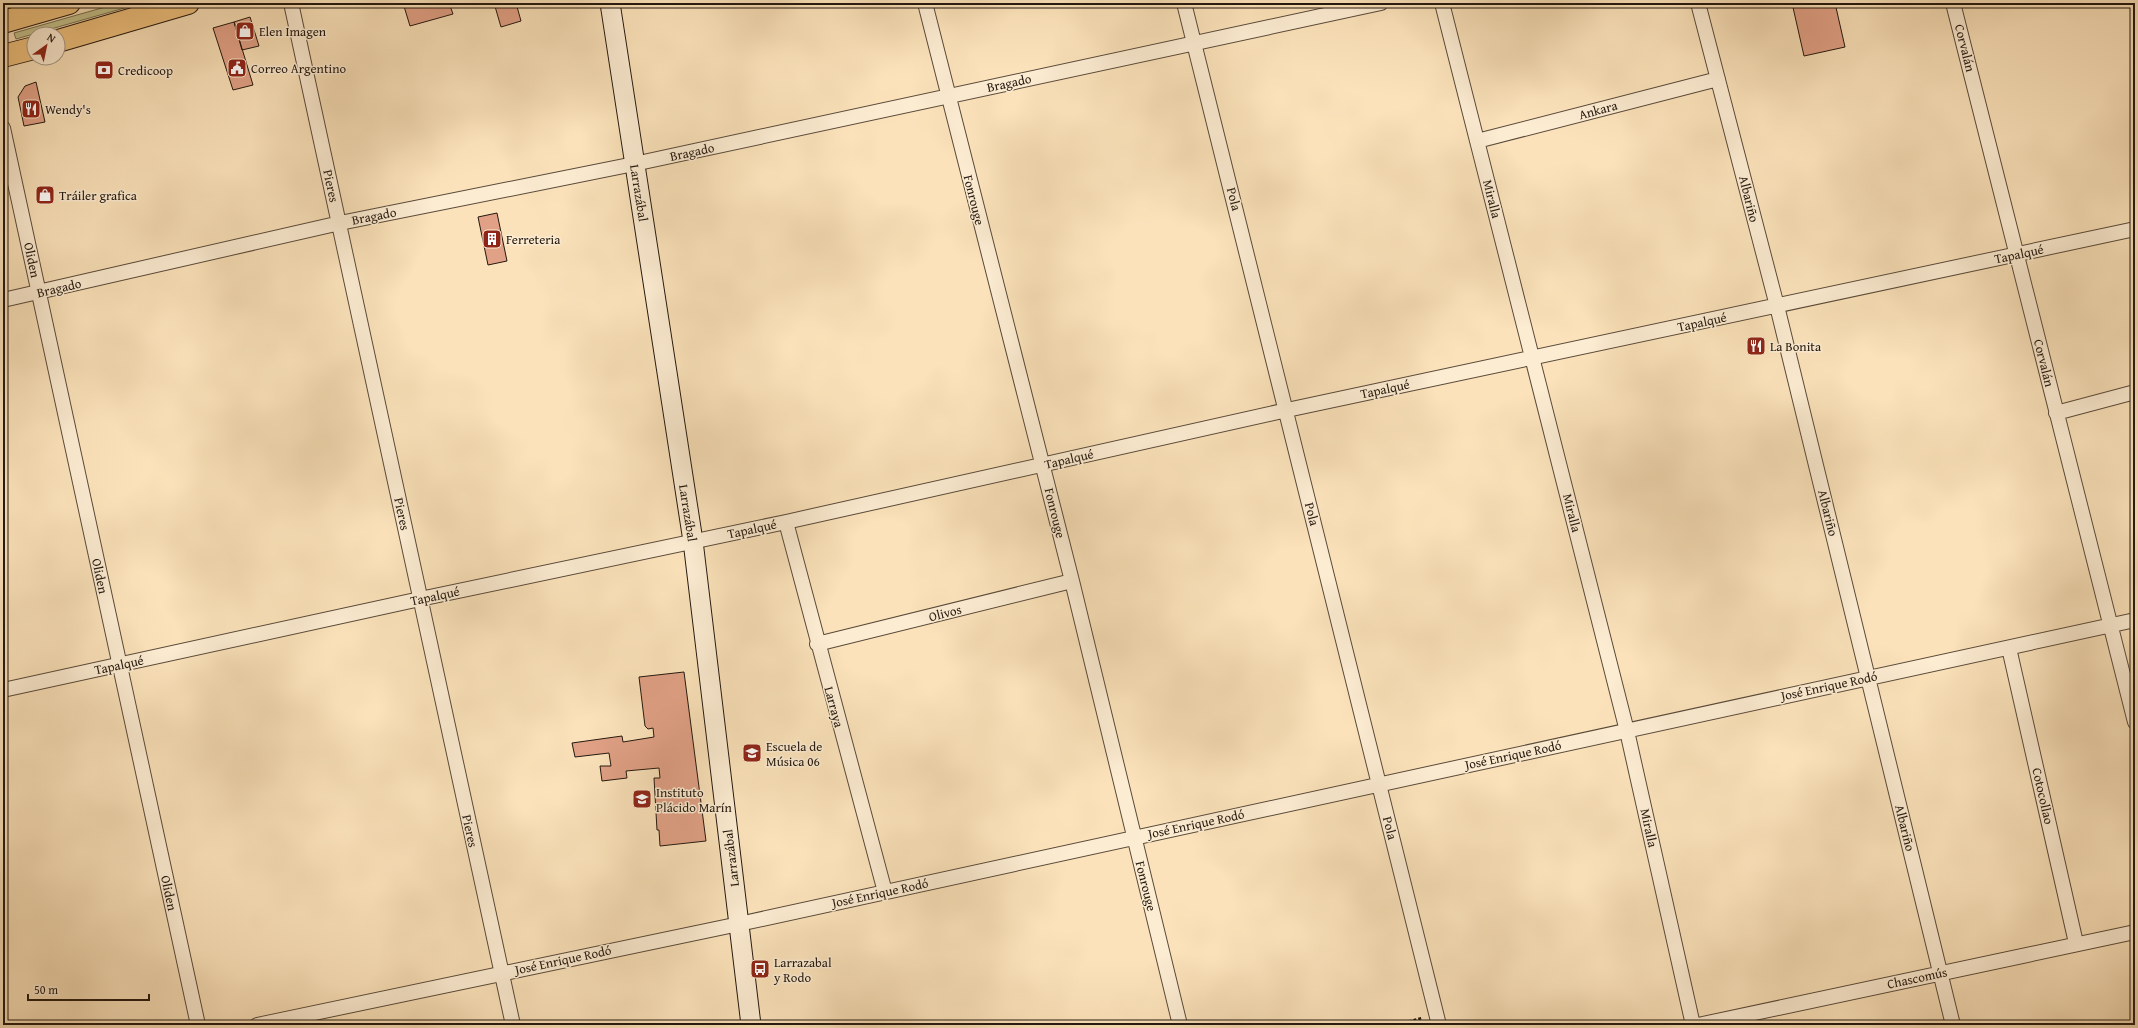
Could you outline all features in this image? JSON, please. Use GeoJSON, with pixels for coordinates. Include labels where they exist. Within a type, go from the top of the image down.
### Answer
{"type":"FeatureCollection","features":[{"type":"Feature","properties":{"kind":"main road"},"geometry":{"type":"LineString","coordinates":[[3,22],[69,3]]}},
{"type":"Feature","properties":{"kind":"main road"},"geometry":{"type":"LineString","coordinates":[[66,39],[188,3]]}},
{"type":"Feature","properties":{"kind":"main road"},"geometry":{"type":"LineString","coordinates":[[3,56],[26,50]]}},
{"type":"Feature","properties":{"kind":"street","name":"Pieres"},"geometry":{"type":"LineString","coordinates":[[291,3],[513,1025]]}},
{"type":"Feature","properties":{"kind":"street","name":"Larrazábal"},"geometry":{"type":"LineString","coordinates":[[610,3],[693,541],[751,1025]]}},
{"type":"Feature","properties":{"kind":"street","name":"Fonrouge"},"geometry":{"type":"LineString","coordinates":[[925,3],[1072,581],[1180,1025]]}},
{"type":"Feature","properties":{"kind":"street","name":"Pola"},"geometry":{"type":"LineString","coordinates":[[1184,3],[1437,1020]]}},
{"type":"Feature","properties":{"kind":"street","name":"Bragado"},"geometry":{"type":"LineString","coordinates":[[3,300],[340,223],[634,164],[1194,42],[1381,3]]}},
{"type":"Feature","properties":{"kind":"street","name":"Miralla"},"geometry":{"type":"LineString","coordinates":[[1442,3],[1627,731],[1693,1025]]}},
{"type":"Feature","properties":{"kind":"street","name":"Albariño"},"geometry":{"type":"LineString","coordinates":[[1698,3],[1777,306],[1953,1025]]}},
{"type":"Feature","properties":{"kind":"street","name":"Corvalán"},"geometry":{"type":"LineString","coordinates":[[1953,3],[2135,722]]}},
{"type":"Feature","properties":{"kind":"street","name":"Ankara"},"geometry":{"type":"LineString","coordinates":[[1477,142],[1718,79]]}},
{"type":"Feature","properties":{"kind":"street","name":"Oliden"},"geometry":{"type":"LineString","coordinates":[[3,128],[198,1025]]}},
{"type":"Feature","properties":{"kind":"street","name":"Tapalqué"},"geometry":{"type":"LineString","coordinates":[[3,690],[420,599],[786,522],[1286,410],[2135,229]]}},
{"type":"Feature","properties":{"kind":"street"},"geometry":{"type":"LineString","coordinates":[[2056,412],[2135,392]]}},
{"type":"Feature","properties":{"kind":"street","name":"Larraya"},"geometry":{"type":"LineString","coordinates":[[786,522],[817,644],[885,892]]}},
{"type":"Feature","properties":{"kind":"street","name":"Olivos"},"geometry":{"type":"LineString","coordinates":[[817,644],[1072,581]]}},
{"type":"Feature","properties":{"kind":"street","name":"José Enrique Rodó"},"geometry":{"type":"LineString","coordinates":[[257,1025],[739,924],[2135,620]]}},
{"type":"Feature","properties":{"kind":"street","name":"Cotocollao"},"geometry":{"type":"LineString","coordinates":[[2009,648],[2076,944]]}},
{"type":"Feature","properties":{"kind":"street","name":"Chascomús"},"geometry":{"type":"LineString","coordinates":[[1698,1025],[2135,932]]}},
{"type":"Feature","properties":{"kind":"path"},"geometry":{"type":"LineString","coordinates":[[1394,1025],[1437,1020]]}},
{"type":"Feature","properties":{"kind":"shaded area"},"geometry":{"type":"Polygon","coordinates":[[[119,3],[142,3],[62,26],[38,26],[119,3]]]}},
{"type":"Feature","properties":{"kind":"shaded area"},"geometry":{"type":"Polygon","coordinates":[[[26,30],[26,36],[16,39],[14,33],[26,30]]]}},
{"type":"Feature","properties":{"kind":"building"},"geometry":{"type":"Polygon","coordinates":[[[403,3],[449,3],[453,14],[410,26],[403,3]]]}},
{"type":"Feature","properties":{"kind":"building"},"geometry":{"type":"Polygon","coordinates":[[[494,3],[516,3],[521,21],[501,27],[494,3]]]}},
{"type":"Feature","properties":{"kind":"building"},"geometry":{"type":"Polygon","coordinates":[[[1792,3],[1835,3],[1845,47],[1804,56],[1792,3]]]}},
{"type":"Feature","properties":{"kind":"building"},"geometry":{"type":"Polygon","coordinates":[[[250,17],[259,46],[242,50],[234,22],[250,17]]]}},
{"type":"Feature","properties":{"kind":"building","name":"Correo Argentino"},"geometry":{"type":"Polygon","coordinates":[[[234,22],[253,85],[233,90],[213,28],[234,22]]]}},
{"type":"Feature","properties":{"kind":"building","name":"Wendy's"},"geometry":{"type":"Polygon","coordinates":[[[36,82],[45,122],[24,126],[18,97],[25,86],[36,82]]]}},
{"type":"Feature","properties":{"kind":"building","name":"Ferreteria"},"geometry":{"type":"Polygon","coordinates":[[[497,213],[507,261],[488,265],[478,217],[497,213]]]}},
{"type":"Feature","properties":{"kind":"building"},"geometry":{"type":"Polygon","coordinates":[[[684,672],[706,841],[660,846],[659,830],[657,830],[654,778],[660,778],[659,768],[626,771],[627,778],[602,781],[600,766],[611,766],[609,753],[575,757],[572,743],[622,736],[623,742],[654,737],[653,728],[648,729],[645,726],[639,677],[684,672]]]}},
{"type":"Feature","properties":{"kind":"place","name":"Elen Imagen"},"geometry":{"type":"Point","coordinates":[245,31]}},
{"type":"Feature","properties":{"kind":"place","name":"Correo Argentino"},"geometry":{"type":"Point","coordinates":[237,68]}},
{"type":"Feature","properties":{"kind":"place","name":"Credicoop"},"geometry":{"type":"Point","coordinates":[104,70]}},
{"type":"Feature","properties":{"kind":"place","name":"Wendy's"},"geometry":{"type":"Point","coordinates":[31,109]}},
{"type":"Feature","properties":{"kind":"place","name":"Tráiler grafica"},"geometry":{"type":"Point","coordinates":[45,195]}},
{"type":"Feature","properties":{"kind":"place","name":"Ferreteria"},"geometry":{"type":"Point","coordinates":[492,239]}},
{"type":"Feature","properties":{"kind":"place","name":"La Bonita"},"geometry":{"type":"Point","coordinates":[1756,346]}},
{"type":"Feature","properties":{"kind":"place","name":"Escuela de Música 06"},"geometry":{"type":"Point","coordinates":[752,753]}},
{"type":"Feature","properties":{"kind":"place","name":"Instituto Plácido Marín"},"geometry":{"type":"Point","coordinates":[642,799]}},
{"type":"Feature","properties":{"kind":"place","name":"Larrazabal y Rodo"},"geometry":{"type":"Point","coordinates":[760,969]}}]}
